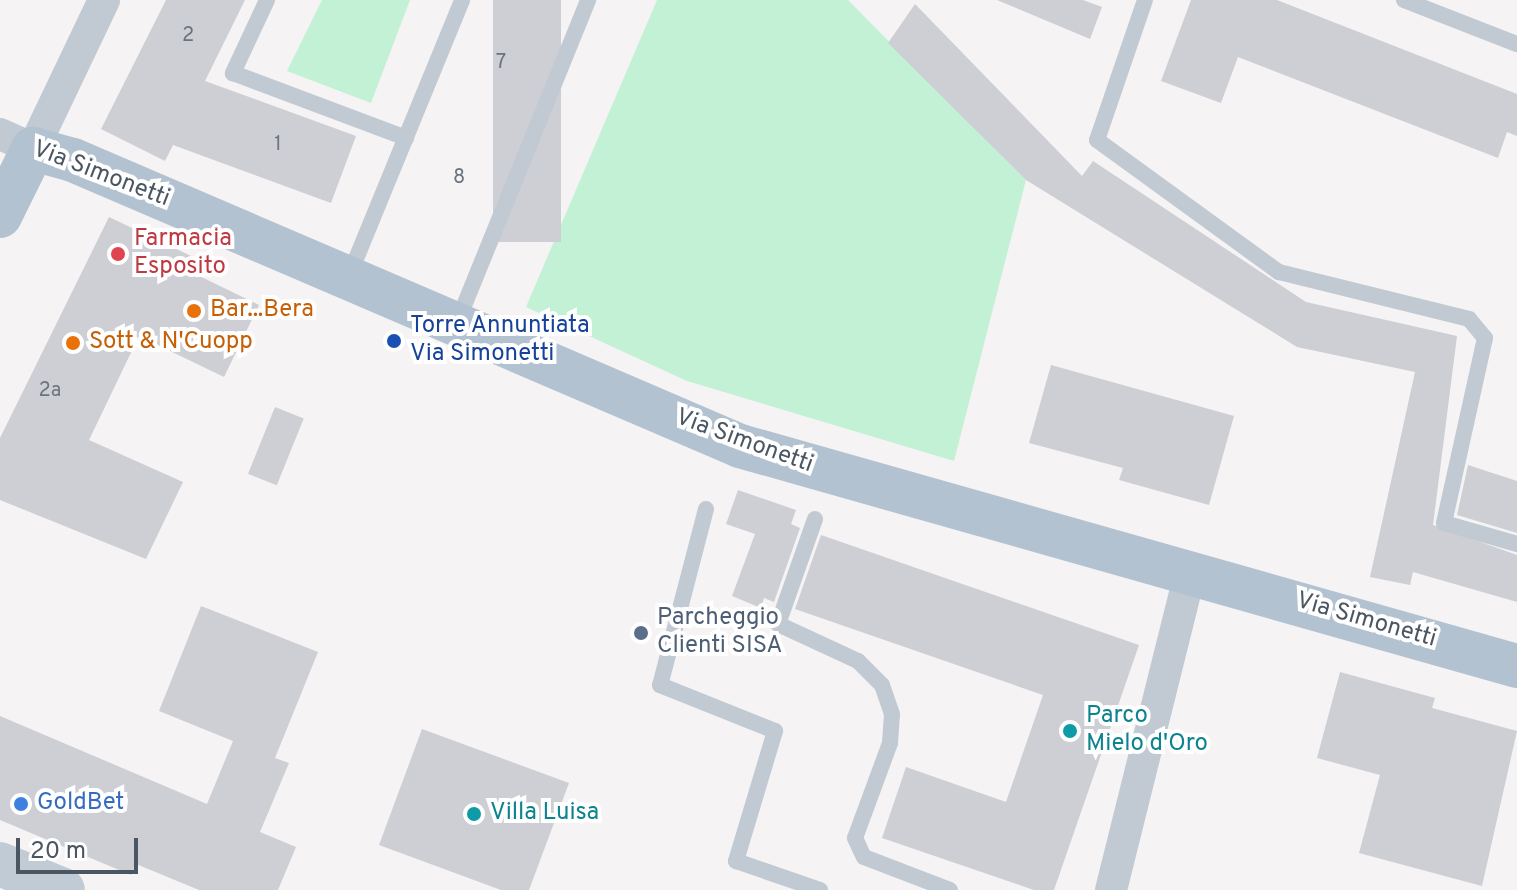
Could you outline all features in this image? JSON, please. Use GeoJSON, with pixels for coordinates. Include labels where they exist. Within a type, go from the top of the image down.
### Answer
{"type":"FeatureCollection","features":[{"type":"Feature","properties":{"kind":"main road"},"geometry":{"type":"LineString","coordinates":[[0,216],[16,142]]}},
{"type":"Feature","properties":{"kind":"main road","name":"Via Simonetti"},"geometry":{"type":"LineString","coordinates":[[16,142],[740,446],[1191,570],[1517,666]]}},
{"type":"Feature","properties":{"kind":"street"},"geometry":{"type":"LineString","coordinates":[[16,142],[104,0]]}},
{"type":"Feature","properties":{"kind":"street"},"geometry":{"type":"LineString","coordinates":[[1111,890],[1191,570]]}},
{"type":"Feature","properties":{"kind":"street"},"geometry":{"type":"LineString","coordinates":[[0,864],[63,890]]}},
{"type":"Feature","properties":{"kind":"lane"},"geometry":{"type":"LineString","coordinates":[[267,0],[233,73],[406,138]]}},
{"type":"Feature","properties":{"kind":"lane"},"geometry":{"type":"LineString","coordinates":[[348,279],[462,0]]}},
{"type":"Feature","properties":{"kind":"lane"},"geometry":{"type":"LineString","coordinates":[[456,325],[588,0]]}},
{"type":"Feature","properties":{"kind":"lane"},"geometry":{"type":"LineString","coordinates":[[1145,0],[1097,140],[1279,272],[1469,319],[1485,338],[1444,523],[1517,544]]}},
{"type":"Feature","properties":{"kind":"lane"},"geometry":{"type":"LineString","coordinates":[[1404,0],[1517,44]]}},
{"type":"Feature","properties":{"kind":"lane"},"geometry":{"type":"LineString","coordinates":[[706,509],[660,685],[775,731],[736,861],[820,890]]}},
{"type":"Feature","properties":{"kind":"lane"},"geometry":{"type":"LineString","coordinates":[[815,519],[778,624],[858,661],[882,685],[892,714],[890,743],[855,838],[864,857],[950,890]]}},
{"type":"Feature","properties":{"kind":"green space"},"geometry":{"type":"Polygon","coordinates":[[[322,0],[410,0],[371,103],[287,71],[322,0]]]}},
{"type":"Feature","properties":{"kind":"green space"},"geometry":{"type":"Polygon","coordinates":[[[657,0],[848,0],[1026,180],[954,461],[687,381],[526,307],[657,0]]]}},
{"type":"Feature","properties":{"kind":"building"},"geometry":{"type":"Polygon","coordinates":[[[166,0],[245,0],[205,81],[356,136],[331,203],[173,145],[165,161],[101,129],[166,0]]]}},
{"type":"Feature","properties":{"kind":"building"},"geometry":{"type":"Polygon","coordinates":[[[493,0],[561,0],[561,242],[493,242],[493,0]]]}},
{"type":"Feature","properties":{"kind":"building"},"geometry":{"type":"Polygon","coordinates":[[[997,0],[1083,0],[1102,7],[1090,39],[997,0]]]}},
{"type":"Feature","properties":{"kind":"building"},"geometry":{"type":"Polygon","coordinates":[[[1191,0],[1277,0],[1517,94],[1517,136],[1507,132],[1498,158],[1238,57],[1221,103],[1161,81],[1191,0]]]}},
{"type":"Feature","properties":{"kind":"building"},"geometry":{"type":"Polygon","coordinates":[[[915,4],[1082,176],[1093,161],[1306,302],[1457,336],[1433,525],[1517,555],[1517,602],[1413,572],[1410,585],[1370,577],[1415,372],[1297,347],[1026,180],[888,43],[915,4]]]}},
{"type":"Feature","properties":{"kind":"building"},"geometry":{"type":"Polygon","coordinates":[[[109,217],[191,256],[185,269],[259,305],[224,377],[139,336],[89,440],[183,482],[146,559],[0,500],[0,438],[109,217]]]}},
{"type":"Feature","properties":{"kind":"building"},"geometry":{"type":"Polygon","coordinates":[[[1051,365],[1234,416],[1209,505],[1119,480],[1123,468],[1029,443],[1051,365]]]}},
{"type":"Feature","properties":{"kind":"building"},"geometry":{"type":"Polygon","coordinates":[[[275,407],[304,419],[277,485],[248,474],[275,407]]]}},
{"type":"Feature","properties":{"kind":"building"},"geometry":{"type":"Polygon","coordinates":[[[1468,465],[1517,481],[1517,533],[1457,515],[1468,465]]]}},
{"type":"Feature","properties":{"kind":"building"},"geometry":{"type":"Polygon","coordinates":[[[738,490],[796,510],[791,524],[800,528],[774,602],[764,598],[761,608],[732,596],[755,534],[726,524],[738,490]]]}},
{"type":"Feature","properties":{"kind":"building","name":"Parco Mielo d'Oro"},"geometry":{"type":"Polygon","coordinates":[[[821,535],[1139,645],[1054,890],[1034,890],[882,838],[906,767],[1006,802],[1043,695],[795,609],[821,535]]]}},
{"type":"Feature","properties":{"kind":"building"},"geometry":{"type":"Polygon","coordinates":[[[201,606],[318,652],[275,758],[289,763],[260,832],[296,847],[278,890],[199,890],[136,864],[131,875],[0,820],[0,716],[207,804],[233,741],[159,711],[201,606]]]}},
{"type":"Feature","properties":{"kind":"building"},"geometry":{"type":"Polygon","coordinates":[[[1340,672],[1435,698],[1432,708],[1517,731],[1482,886],[1359,853],[1380,775],[1317,758],[1340,672]]]}},
{"type":"Feature","properties":{"kind":"building","name":"Villa Luisa"},"geometry":{"type":"Polygon","coordinates":[[[422,729],[569,783],[529,890],[501,890],[379,845],[422,729]]]}},
{"type":"Feature","properties":{"kind":"place","name":"Farmacia Esposito"},"geometry":{"type":"Point","coordinates":[118,254]}},
{"type":"Feature","properties":{"kind":"place","name":"Bar...Bera"},"geometry":{"type":"Point","coordinates":[194,311]}},
{"type":"Feature","properties":{"kind":"place","name":"Torre Annuntiata Via Simonetti"},"geometry":{"type":"Point","coordinates":[394,341]}},
{"type":"Feature","properties":{"kind":"place","name":"Sott & N'Cuopp"},"geometry":{"type":"Point","coordinates":[73,343]}},
{"type":"Feature","properties":{"kind":"place","name":"Parcheggio Clienti SISA"},"geometry":{"type":"Point","coordinates":[641,633]}},
{"type":"Feature","properties":{"kind":"place","name":"Parco Mielo d'Oro"},"geometry":{"type":"Point","coordinates":[1070,731]}},
{"type":"Feature","properties":{"kind":"place","name":"GoldBet"},"geometry":{"type":"Point","coordinates":[21,804]}},
{"type":"Feature","properties":{"kind":"place","name":"Villa Luisa"},"geometry":{"type":"Point","coordinates":[474,814]}}]}
